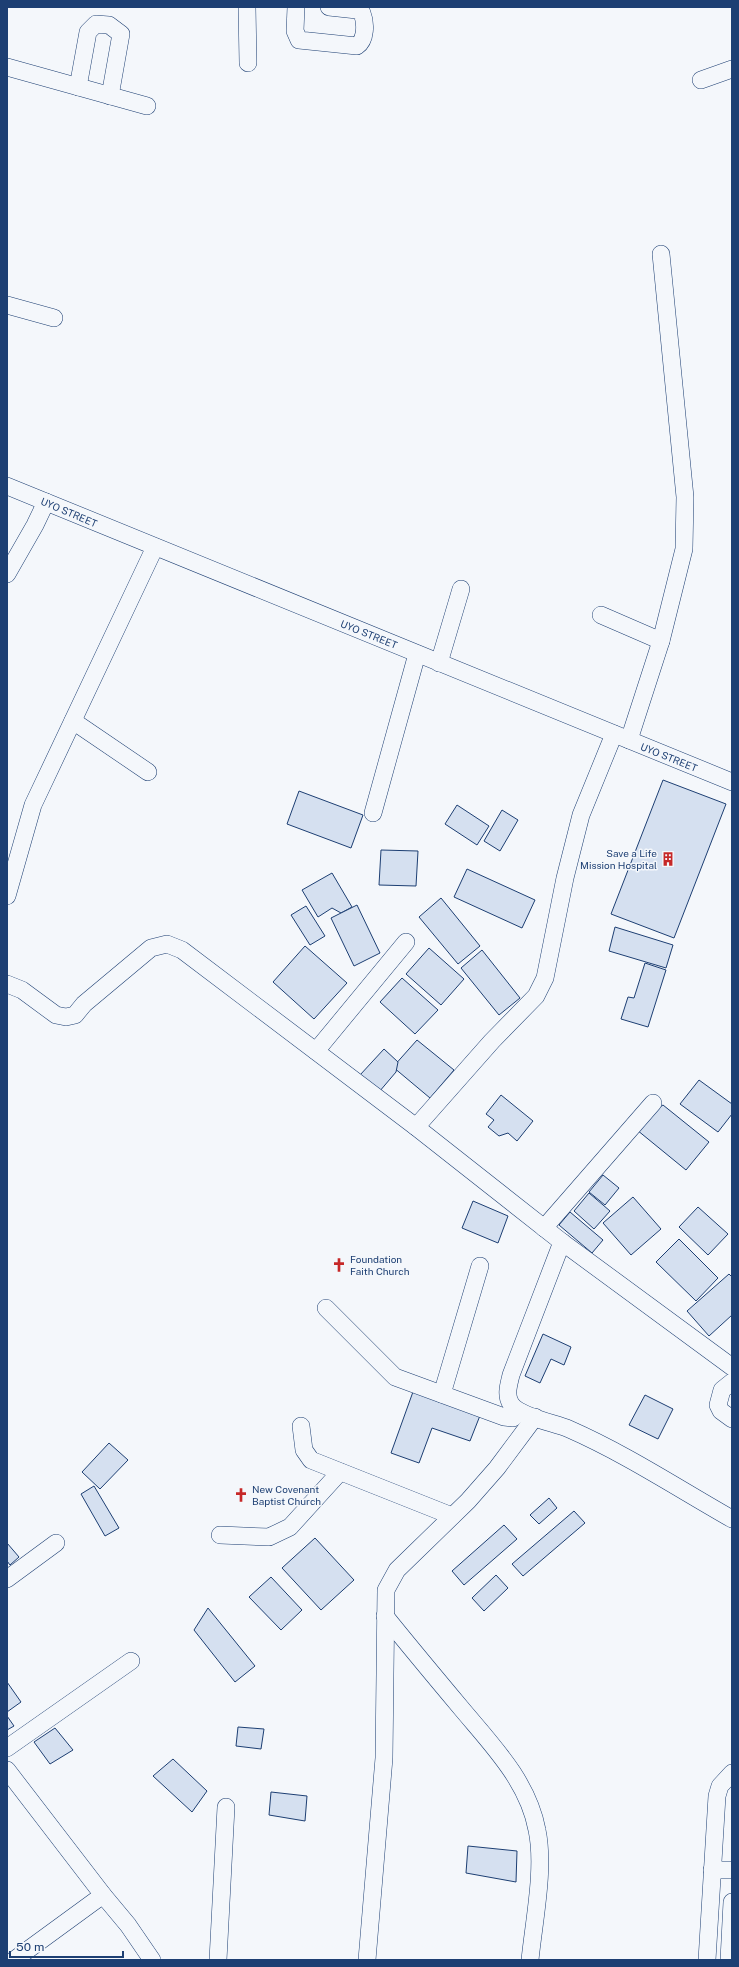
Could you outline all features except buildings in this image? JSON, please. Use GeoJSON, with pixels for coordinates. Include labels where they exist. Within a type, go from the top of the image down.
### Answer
{"type":"FeatureCollection","features":[{"type":"Feature","properties":{"kind":"street"},"geometry":{"type":"LineString","coordinates":[[246,7],[248,63]]}},
{"type":"Feature","properties":{"kind":"street"},"geometry":{"type":"LineString","coordinates":[[296,7],[295,31],[299,40],[357,46],[361,44],[363,40],[364,19],[362,13],[356,10],[330,7]]}},
{"type":"Feature","properties":{"kind":"street"},"geometry":{"type":"LineString","coordinates":[[78,87],[88,32],[96,24],[109,25],[121,34],[110,96]]}},
{"type":"Feature","properties":{"kind":"street"},"geometry":{"type":"LineString","coordinates":[[7,67],[147,106]]}},
{"type":"Feature","properties":{"kind":"street"},"geometry":{"type":"LineString","coordinates":[[701,80],[732,69]]}},
{"type":"Feature","properties":{"kind":"street"},"geometry":{"type":"LineString","coordinates":[[416,1127],[492,1041],[536,996],[545,978],[565,878],[581,815],[622,737],[661,641],[684,549],[686,513],[661,254]]}},
{"type":"Feature","properties":{"kind":"street"},"geometry":{"type":"LineString","coordinates":[[7,305],[54,318]]}},
{"type":"Feature","properties":{"kind":"street","name":"UYO STREET"},"geometry":{"type":"LineString","coordinates":[[7,486],[732,782]]}},
{"type":"Feature","properties":{"kind":"street"},"geometry":{"type":"LineString","coordinates":[[7,574],[35,525],[46,502]]}},
{"type":"Feature","properties":{"kind":"street"},"geometry":{"type":"LineString","coordinates":[[7,896],[34,805],[54,759],[155,547]]}},
{"type":"Feature","properties":{"kind":"street"},"geometry":{"type":"LineString","coordinates":[[439,663],[461,589]]}},
{"type":"Feature","properties":{"kind":"street"},"geometry":{"type":"LineString","coordinates":[[600,615],[661,641]]}},
{"type":"Feature","properties":{"kind":"street"},"geometry":{"type":"LineString","coordinates":[[373,813],[417,654]]}},
{"type":"Feature","properties":{"kind":"street"},"geometry":{"type":"LineString","coordinates":[[73,721],[148,772]]}},
{"type":"Feature","properties":{"kind":"street"},"geometry":{"type":"LineString","coordinates":[[316,1051],[406,942]]}},
{"type":"Feature","properties":{"kind":"street"},"geometry":{"type":"LineString","coordinates":[[7,984],[22,990],[56,1015],[66,1018],[75,1015],[84,1004],[151,948],[167,944],[182,950],[416,1127],[562,1242],[732,1367]]}},
{"type":"Feature","properties":{"kind":"street"},"geometry":{"type":"LineString","coordinates":[[544,1228],[653,1103]]}},
{"type":"Feature","properties":{"kind":"street"},"geometry":{"type":"LineString","coordinates":[[562,1242],[511,1375],[508,1391],[511,1404],[527,1414],[593,1440],[732,1519]]}},
{"type":"Feature","properties":{"kind":"street"},"geometry":{"type":"LineString","coordinates":[[442,1394],[480,1266]]}},
{"type":"Feature","properties":{"kind":"street"},"geometry":{"type":"LineString","coordinates":[[326,1308],[395,1377],[504,1416],[513,1418],[527,1414]]}},
{"type":"Feature","properties":{"kind":"street"},"geometry":{"type":"LineString","coordinates":[[732,1382],[722,1390],[718,1404],[721,1411],[732,1419]]}},
{"type":"Feature","properties":{"kind":"street"},"geometry":{"type":"LineString","coordinates":[[367,1960],[384,1758],[386,1590],[397,1570],[452,1516],[497,1468],[527,1414]]}},
{"type":"Feature","properties":{"kind":"street"},"geometry":{"type":"LineString","coordinates":[[301,1426],[304,1450],[306,1456],[311,1460],[452,1516]]}},
{"type":"Feature","properties":{"kind":"street"},"geometry":{"type":"LineString","coordinates":[[220,1534],[269,1537],[290,1527],[340,1472]]}},
{"type":"Feature","properties":{"kind":"street"},"geometry":{"type":"LineString","coordinates":[[7,1579],[56,1543]]}},
{"type":"Feature","properties":{"kind":"street"},"geometry":{"type":"LineString","coordinates":[[385,1616],[502,1757],[523,1790],[533,1810],[538,1831],[540,1860],[530,1960]]}},
{"type":"Feature","properties":{"kind":"street"},"geometry":{"type":"LineString","coordinates":[[7,1748],[131,1661]]}},
{"type":"Feature","properties":{"kind":"street"},"geometry":{"type":"LineString","coordinates":[[7,1770],[103,1895],[128,1925],[152,1960]]}},
{"type":"Feature","properties":{"kind":"street"},"geometry":{"type":"LineString","coordinates":[[707,1960],[716,1796],[720,1786],[732,1773]]}},
{"type":"Feature","properties":{"kind":"street"},"geometry":{"type":"LineString","coordinates":[[218,1960],[226,1807]]}},
{"type":"Feature","properties":{"kind":"street"},"geometry":{"type":"LineString","coordinates":[[712,1870],[732,1870]]}},
{"type":"Feature","properties":{"kind":"street"},"geometry":{"type":"LineString","coordinates":[[14,1960],[103,1895]]}},
{"type":"Feature","properties":{"kind":"street"},"geometry":{"type":"LineString","coordinates":[[729,1960],[732,1902]]}},
{"type":"Feature","properties":{"kind":"place","name":"Save a Life Mission Hospital"},"geometry":{"type":"Point","coordinates":[668,859]}},
{"type":"Feature","properties":{"kind":"place","name":"Foundation Faith Church"},"geometry":{"type":"Point","coordinates":[339,1265]}},
{"type":"Feature","properties":{"kind":"place","name":"New Covenant Baptist Church"},"geometry":{"type":"Point","coordinates":[241,1495]}}]}
